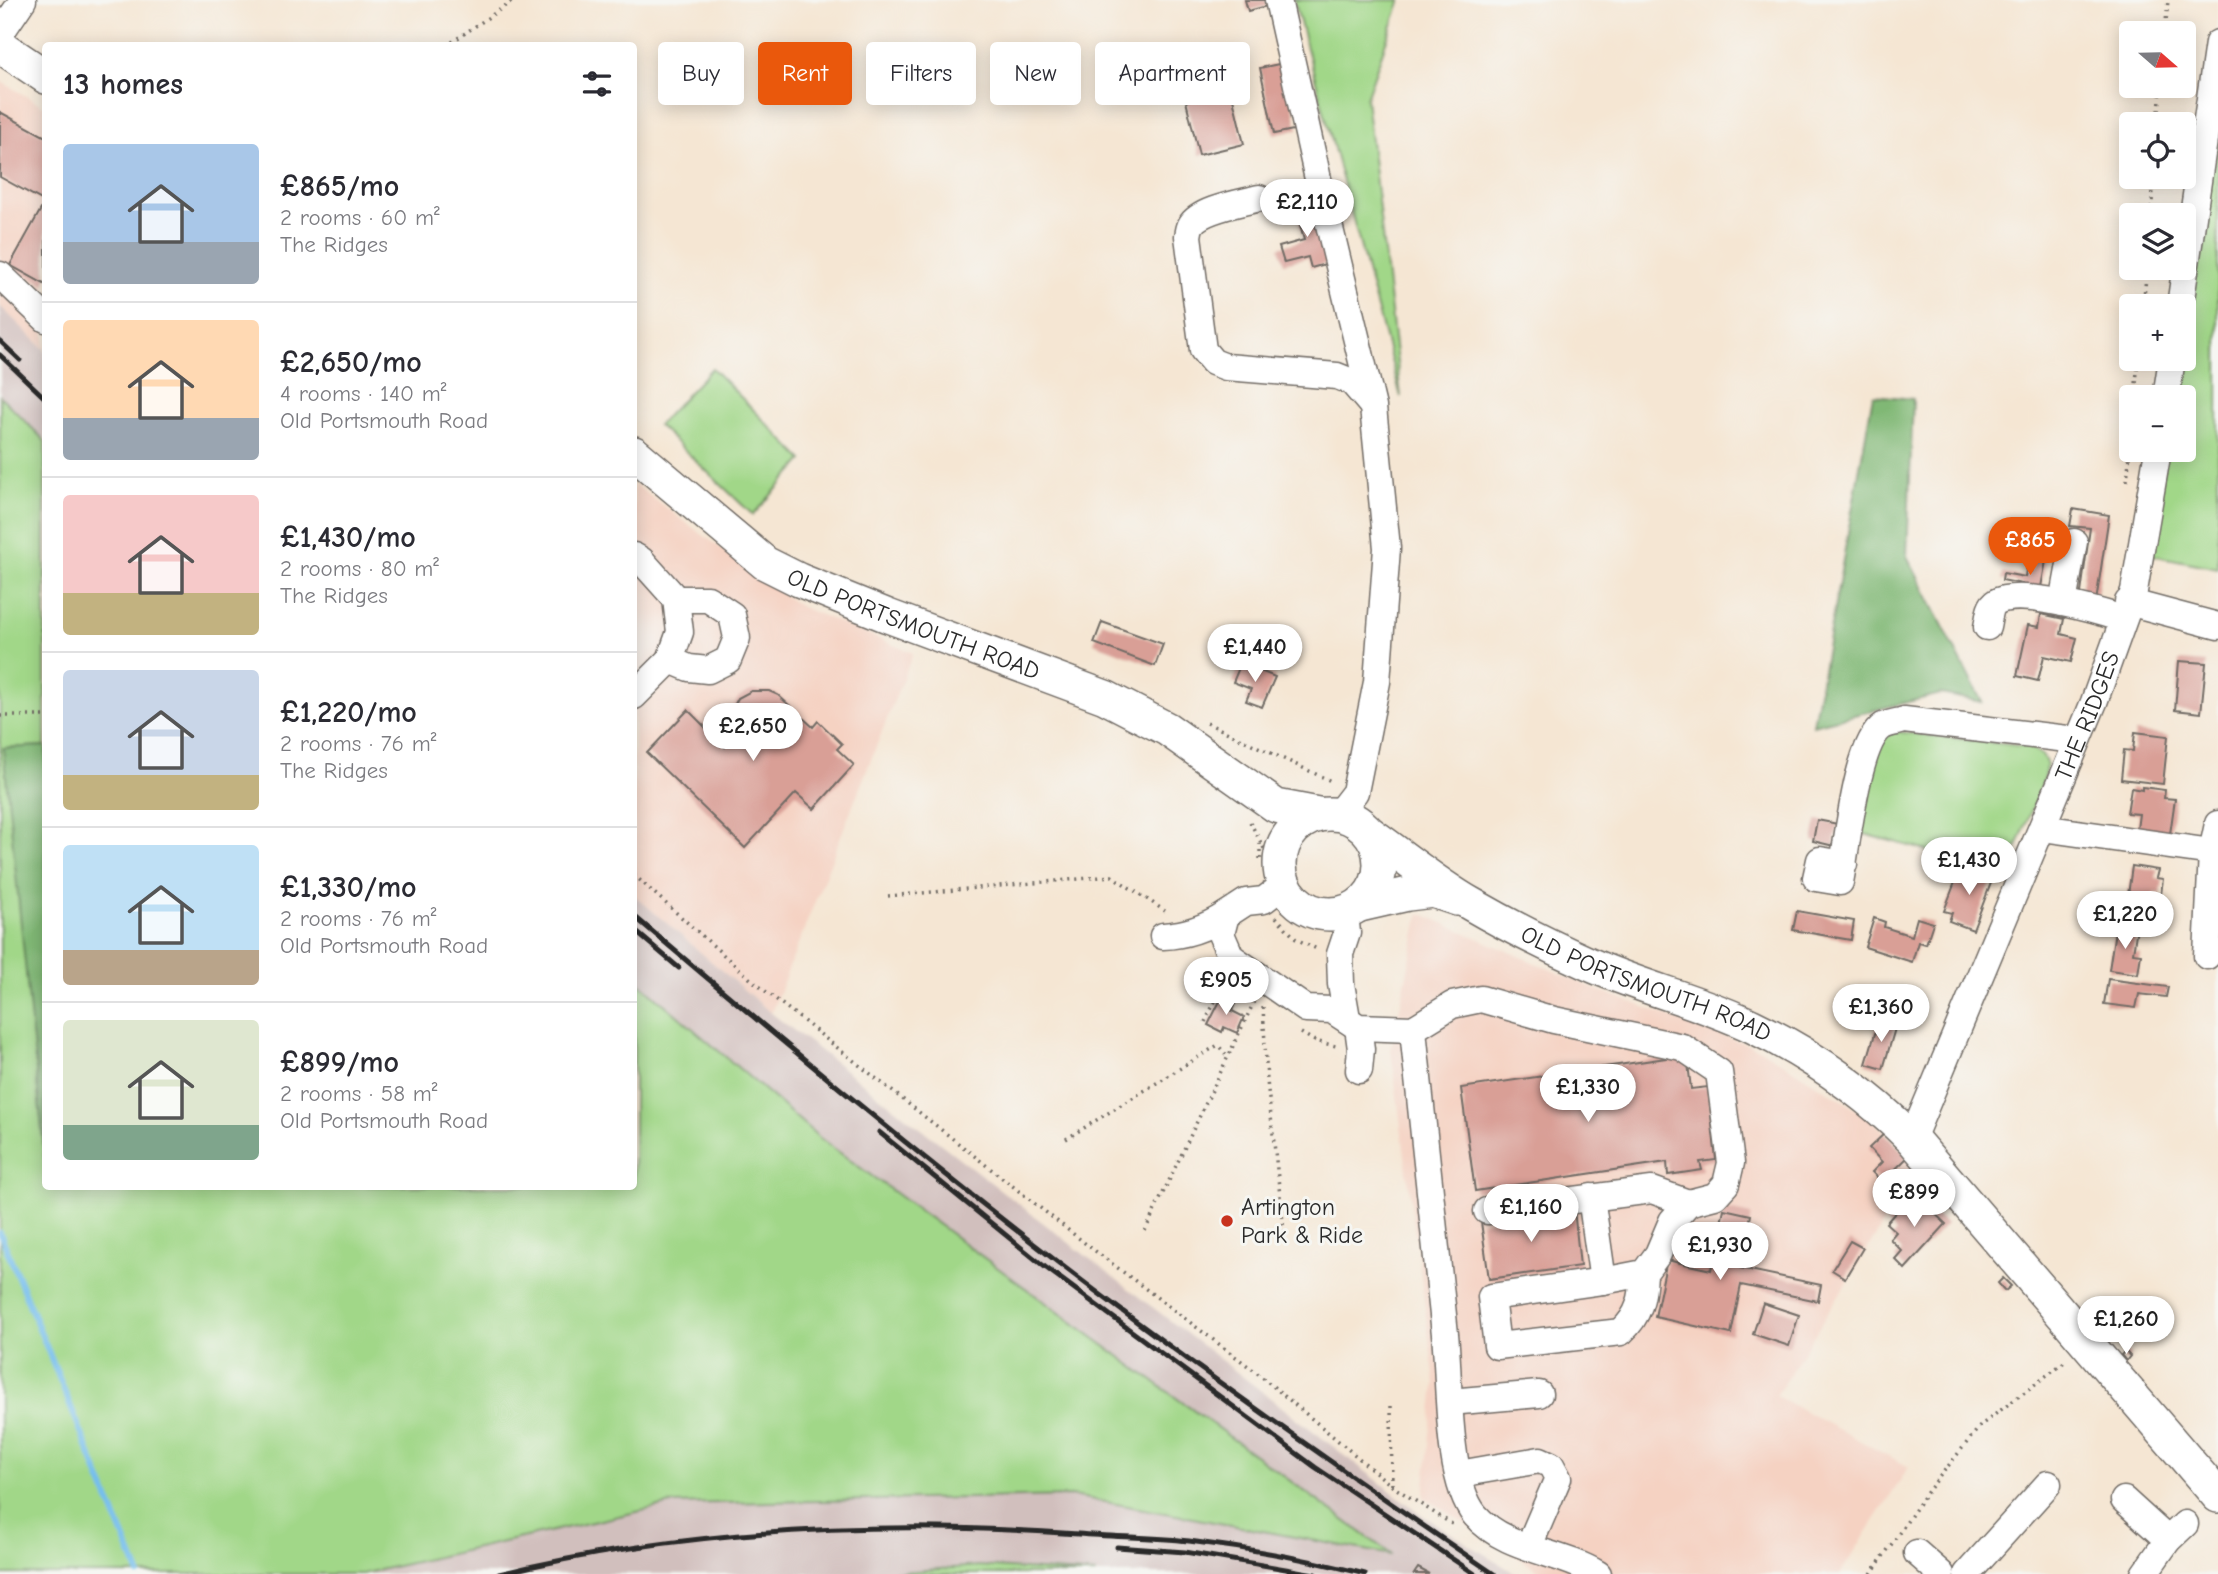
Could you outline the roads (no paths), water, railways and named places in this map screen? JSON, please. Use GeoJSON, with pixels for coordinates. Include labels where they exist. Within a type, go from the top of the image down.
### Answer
{"type":"FeatureCollection","features":[{"type":"Feature","properties":{"kind":"main road"},"geometry":{"type":"LineString","coordinates":[[0,46],[42,74]]}},
{"type":"Feature","properties":{"kind":"main road","name":"OLD PORTSMOUTH ROAD"},"geometry":{"type":"LineString","coordinates":[[637,456],[765,563],[799,580],[888,616],[1105,697],[1167,729],[1276,806],[1328,814]]}},
{"type":"Feature","properties":{"kind":"main road","name":"OLD PORTSMOUTH ROAD"},"geometry":{"type":"LineString","coordinates":[[1214,763],[1259,819],[1274,873]]}},
{"type":"Feature","properties":{"kind":"main road"},"geometry":{"type":"LineString","coordinates":[[1328,814],[1357,821],[1371,834],[1379,852],[1380,872],[1373,890],[1353,909],[1322,914],[1304,908],[1289,894],[1274,873],[1287,838],[1300,823],[1328,814]]}},
{"type":"Feature","properties":{"kind":"main road","name":"OLD PORTSMOUTH ROAD"},"geometry":{"type":"LineString","coordinates":[[1371,834],[1469,903],[1591,965],[1752,1026],[1850,1083],[1912,1139],[2218,1496]]}},
{"type":"Feature","properties":{"kind":"main road","name":"OLD PORTSMOUTH ROAD"},"geometry":{"type":"LineString","coordinates":[[1353,909],[1408,894],[1433,891],[1469,903]]}},
{"type":"Feature","properties":{"kind":"street"},"geometry":{"type":"LineString","coordinates":[[0,34],[23,0]]}},
{"type":"Feature","properties":{"kind":"street"},"geometry":{"type":"LineString","coordinates":[[1278,0],[1373,407],[1387,548],[1377,682],[1355,792],[1328,814]]}},
{"type":"Feature","properties":{"kind":"street"},"geometry":{"type":"LineString","coordinates":[[2181,294],[2218,43]]}},
{"type":"Feature","properties":{"kind":"street"},"geometry":{"type":"LineString","coordinates":[[1259,198],[1217,209],[1192,223],[1188,236],[1203,350],[1213,362],[1226,367],[1337,376],[1352,382],[1363,391],[1373,407]]}},
{"type":"Feature","properties":{"kind":"street"},"geometry":{"type":"LineString","coordinates":[[0,275],[42,315]]}},
{"type":"Feature","properties":{"kind":"street","name":"THE RIDGES"},"geometry":{"type":"LineString","coordinates":[[1912,1139],[2094,702],[2137,583],[2156,462]]}},
{"type":"Feature","properties":{"kind":"street"},"geometry":{"type":"LineString","coordinates":[[2063,603],[2074,542]]}},
{"type":"Feature","properties":{"kind":"street"},"geometry":{"type":"LineString","coordinates":[[637,558],[676,599],[680,632],[670,660],[637,693]]}},
{"type":"Feature","properties":{"kind":"street"},"geometry":{"type":"LineString","coordinates":[[1987,627],[1991,609],[1996,602],[2011,598],[2126,610],[2218,626]]}},
{"type":"Feature","properties":{"kind":"street"},"geometry":{"type":"LineString","coordinates":[[670,660],[689,668],[708,670],[727,660],[737,638],[732,615],[708,599],[676,599]]}},
{"type":"Feature","properties":{"kind":"street"},"geometry":{"type":"LineString","coordinates":[[1844,864],[1856,791],[1868,745],[1882,727],[1904,720],[2076,740]]}},
{"type":"Feature","properties":{"kind":"street"},"geometry":{"type":"LineString","coordinates":[[2207,956],[2212,852],[2218,824]]}},
{"type":"Feature","properties":{"kind":"street"},"geometry":{"type":"LineString","coordinates":[[2042,828],[2212,852]]}},
{"type":"Feature","properties":{"kind":"street"},"geometry":{"type":"LineString","coordinates":[[1166,925],[1182,935],[1213,924],[1246,902],[1274,873]]}},
{"type":"Feature","properties":{"kind":"street"},"geometry":{"type":"LineString","coordinates":[[1353,909],[1340,954],[1341,984],[1361,1049],[1359,1070]]}},
{"type":"Feature","properties":{"kind":"street"},"geometry":{"type":"LineString","coordinates":[[1226,915],[1221,934],[1231,957],[1306,1009],[1332,1010],[1352,1022],[1413,1029],[1452,1005],[1481,999],[1554,1020],[1682,1046],[1719,1072],[1731,1163],[1726,1184],[1715,1196],[1688,1203],[1672,1221],[1658,1254],[1644,1273],[1643,1298],[1633,1321],[1622,1332],[1497,1346],[1491,1297],[1644,1273]]}},
{"type":"Feature","properties":{"kind":"street"},"geometry":{"type":"LineString","coordinates":[[1306,1009],[1332,998],[1341,984]]}},
{"type":"Feature","properties":{"kind":"street"},"geometry":{"type":"LineString","coordinates":[[1413,1029],[1449,1371],[1454,1454],[1464,1499],[1488,1529],[1507,1539],[1573,1561],[1598,1574]]}},
{"type":"Feature","properties":{"kind":"street"},"geometry":{"type":"LineString","coordinates":[[1487,1212],[1651,1189],[1688,1203]]}},
{"type":"Feature","properties":{"kind":"street"},"geometry":{"type":"LineString","coordinates":[[1591,1198],[1603,1281]]}},
{"type":"Feature","properties":{"kind":"street"},"geometry":{"type":"LineString","coordinates":[[1450,1402],[1539,1394]]}},
{"type":"Feature","properties":{"kind":"street"},"geometry":{"type":"LineString","coordinates":[[1459,1474],[1540,1460],[1551,1465],[1559,1478],[1529,1546]]}},
{"type":"Feature","properties":{"kind":"street"},"geometry":{"type":"LineString","coordinates":[[1967,1574],[2048,1484]]}},
{"type":"Feature","properties":{"kind":"street"},"geometry":{"type":"LineString","coordinates":[[2124,1500],[2176,1532],[2144,1574]]}},
{"type":"Feature","properties":{"kind":"street"},"geometry":{"type":"LineString","coordinates":[[1917,1553],[1941,1574]]}},
{"type":"Feature","properties":{"kind":"waterway"},"geometry":{"type":"LineString","coordinates":[[0,1233],[139,1574]]}},
{"type":"Feature","properties":{"kind":"railway"},"geometry":{"type":"LineString","coordinates":[[0,341],[20,360]]}},
{"type":"Feature","properties":{"kind":"railway"},"geometry":{"type":"LineString","coordinates":[[0,355],[42,395]]}},
{"type":"Feature","properties":{"kind":"railway"},"geometry":{"type":"LineString","coordinates":[[637,919],[844,1092],[1060,1264],[1275,1422],[1494,1574]]}},
{"type":"Feature","properties":{"kind":"railway"},"geometry":{"type":"LineString","coordinates":[[637,933],[679,968]]}},
{"type":"Feature","properties":{"kind":"railway"},"geometry":{"type":"LineString","coordinates":[[879,1132],[1045,1267],[1315,1467],[1475,1574]]}},
{"type":"Feature","properties":{"kind":"railway"},"geometry":{"type":"LineString","coordinates":[[499,1574],[642,1546],[714,1537],[859,1528],[1005,1530],[1189,1541],[1277,1554],[1365,1574]]}},
{"type":"Feature","properties":{"kind":"railway"},"geometry":{"type":"LineString","coordinates":[[1117,1547],[1185,1552],[1315,1574]]}},
{"type":"Feature","properties":{"kind":"place","name":"Artington Park & Ride"},"geometry":{"type":"Point","coordinates":[1227,1221]}}]}
